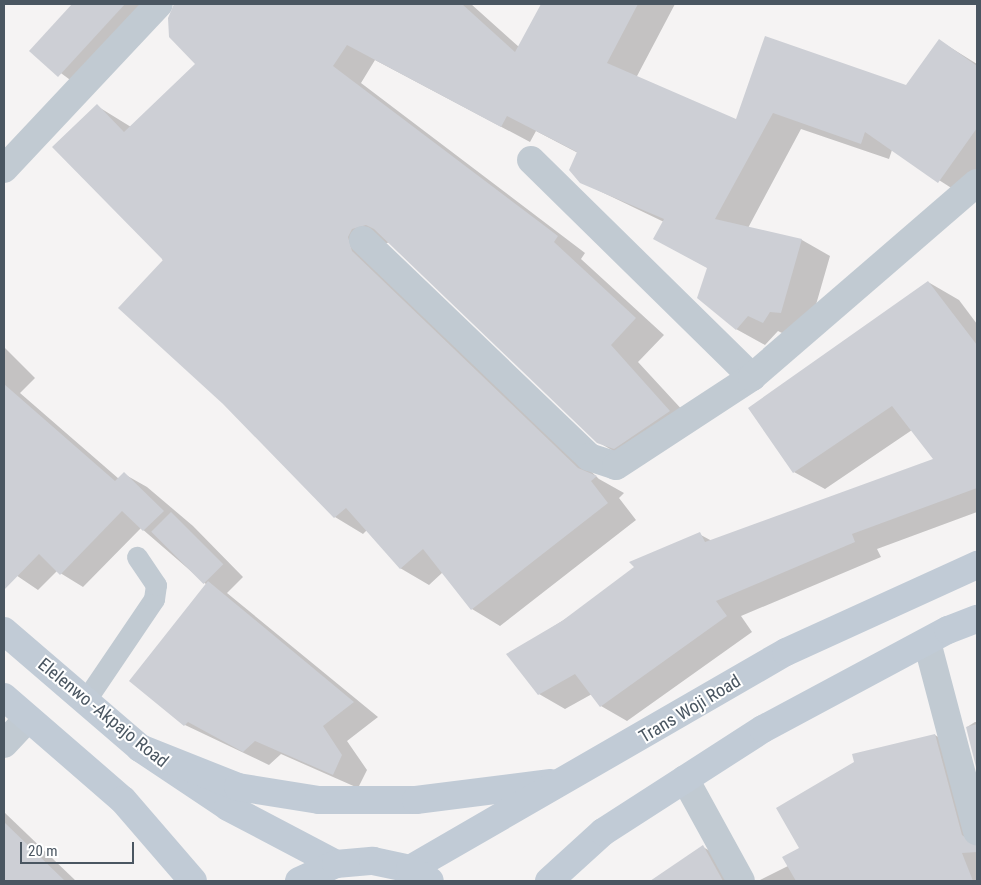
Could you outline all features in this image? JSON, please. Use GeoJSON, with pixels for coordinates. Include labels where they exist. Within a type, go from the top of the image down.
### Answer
{"type":"FeatureCollection","features":[{"type":"Feature","properties":{"kind":"main road","name":"Trans Woji Road"},"geometry":{"type":"LineString","coordinates":[[420,875],[565,781],[786,652],[977,565]]}},
{"type":"Feature","properties":{"kind":"main road"},"geometry":{"type":"LineString","coordinates":[[549,881],[602,832],[762,729],[927,642],[977,619]]}},
{"type":"Feature","properties":{"kind":"main road","name":"Elelenwo -Akpajo Road"},"geometry":{"type":"LineString","coordinates":[[4,632],[140,748],[228,808],[336,864]]}},
{"type":"Feature","properties":{"kind":"main road"},"geometry":{"type":"LineString","coordinates":[[4,697],[123,800],[193,881]]}},
{"type":"Feature","properties":{"kind":"main road"},"geometry":{"type":"LineString","coordinates":[[140,748],[238,786],[318,800],[416,800],[565,781]]}},
{"type":"Feature","properties":{"kind":"main road"},"geometry":{"type":"LineString","coordinates":[[578,881],[602,832]]}},
{"type":"Feature","properties":{"kind":"main road"},"geometry":{"type":"LineString","coordinates":[[299,881],[336,864],[374,860],[420,875]]}},
{"type":"Feature","properties":{"kind":"street"},"geometry":{"type":"LineString","coordinates":[[4,169],[159,4]]}},
{"type":"Feature","properties":{"kind":"street"},"geometry":{"type":"LineString","coordinates":[[531,160],[752,377]]}},
{"type":"Feature","properties":{"kind":"street"},"geometry":{"type":"LineString","coordinates":[[363,240],[600,464],[616,466],[752,377],[977,182]]}},
{"type":"Feature","properties":{"kind":"street"},"geometry":{"type":"LineString","coordinates":[[927,642],[977,832]]}},
{"type":"Feature","properties":{"kind":"street"},"geometry":{"type":"LineString","coordinates":[[4,744],[28,718]]}},
{"type":"Feature","properties":{"kind":"street"},"geometry":{"type":"LineString","coordinates":[[685,779],[741,881]]}},
{"type":"Feature","properties":{"kind":"lane"},"geometry":{"type":"LineString","coordinates":[[85,701],[154,599],[156,585],[137,557]]}},
{"type":"Feature","properties":{"kind":"building"},"geometry":{"type":"Polygon","coordinates":[[[72,4],[125,4],[58,77],[29,51],[72,4]]]}},
{"type":"Feature","properties":{"kind":"building"},"geometry":{"type":"Polygon","coordinates":[[[174,4],[462,4],[515,52],[541,4],[638,4],[607,63],[736,119],[765,36],[906,85],[939,39],[977,66],[977,128],[938,183],[865,132],[861,144],[773,113],[715,219],[802,239],[781,313],[770,312],[763,323],[748,316],[736,330],[697,298],[707,268],[653,239],[664,219],[580,183],[569,170],[577,152],[507,116],[501,127],[347,45],[333,66],[558,236],[554,242],[636,318],[611,345],[670,411],[614,449],[597,443],[374,229],[366,225],[352,229],[348,237],[352,251],[578,468],[597,476],[591,481],[608,503],[471,610],[423,549],[400,569],[346,508],[334,518],[223,404],[118,308],[163,260],[52,147],[97,104],[124,132],[195,64],[169,37],[168,18],[174,4]]]}},
{"type":"Feature","properties":{"kind":"building"},"geometry":{"type":"Polygon","coordinates":[[[928,281],[977,345],[977,488],[852,534],[855,542],[716,601],[727,616],[600,707],[575,674],[538,695],[506,654],[562,621],[634,567],[629,562],[700,532],[705,542],[933,459],[892,406],[793,473],[748,408],[928,281]]]}},
{"type":"Feature","properties":{"kind":"building"},"geometry":{"type":"Polygon","coordinates":[[[4,384],[115,481],[124,472],[164,511],[143,531],[122,511],[60,575],[39,554],[4,590],[4,384]]]}},
{"type":"Feature","properties":{"kind":"building"},"geometry":{"type":"Polygon","coordinates":[[[171,512],[223,564],[204,584],[151,532],[171,512]]]}},
{"type":"Feature","properties":{"kind":"building"},"geometry":{"type":"Polygon","coordinates":[[[208,581],[354,702],[323,726],[342,755],[333,775],[255,741],[243,752],[188,722],[184,726],[129,681],[208,581]]]}},
{"type":"Feature","properties":{"kind":"building"},"geometry":{"type":"Polygon","coordinates":[[[977,724],[977,771],[966,727],[977,724]]]}},
{"type":"Feature","properties":{"kind":"building"},"geometry":{"type":"Polygon","coordinates":[[[935,734],[962,835],[977,846],[977,852],[962,853],[973,881],[796,881],[782,857],[799,848],[776,808],[854,762],[852,754],[935,734]]]}},
{"type":"Feature","properties":{"kind":"building"},"geometry":{"type":"Polygon","coordinates":[[[4,822],[65,881],[4,881],[4,822]]]}},
{"type":"Feature","properties":{"kind":"building"},"geometry":{"type":"Polygon","coordinates":[[[703,845],[723,881],[650,881],[703,845]]]}}]}
